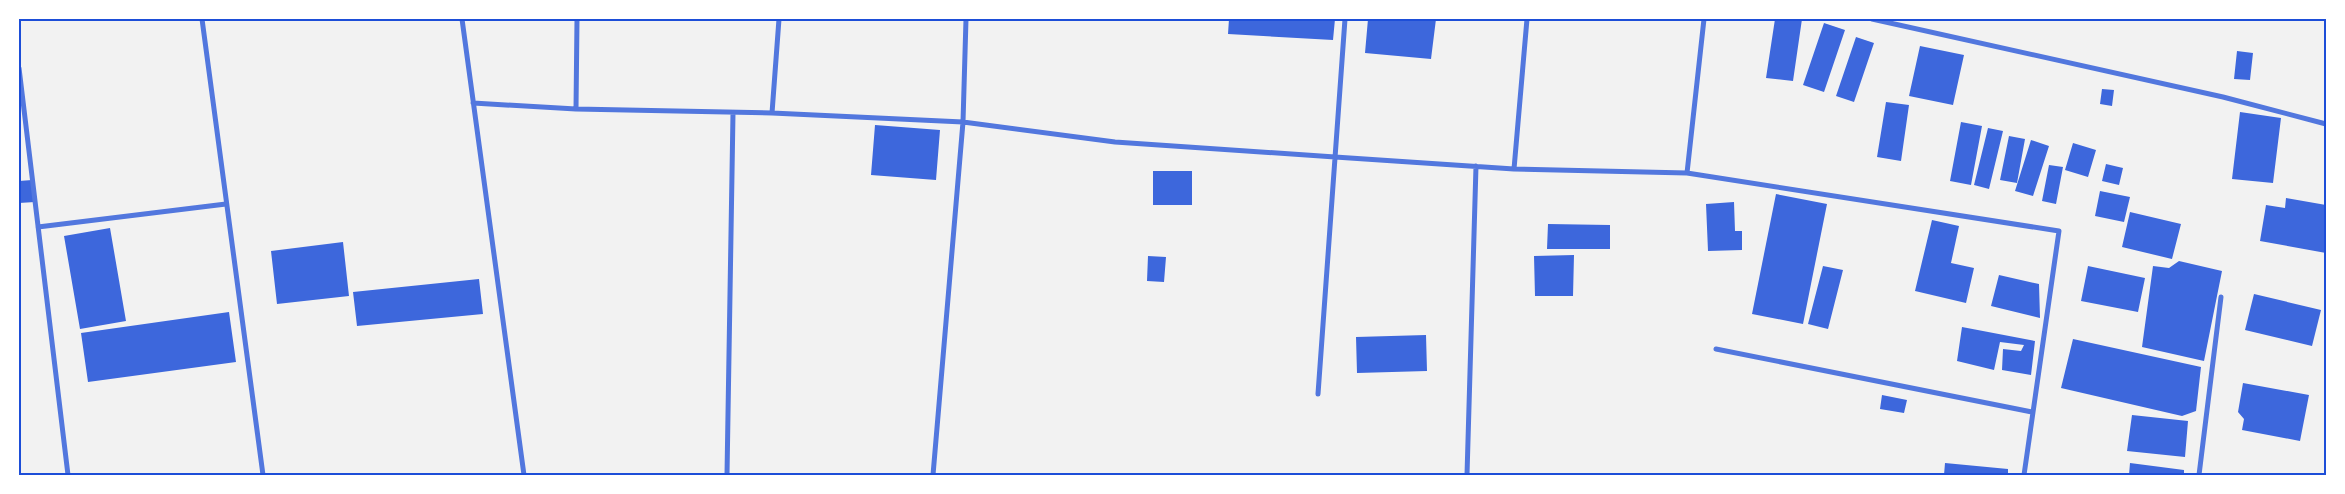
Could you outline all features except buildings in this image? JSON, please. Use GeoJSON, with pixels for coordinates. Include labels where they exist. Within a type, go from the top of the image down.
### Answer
{"type":"FeatureCollection","features":[{"type":"Feature","properties":{"kind":"street"},"geometry":{"type":"LineString","coordinates":[[202,19],[263,475]]}},
{"type":"Feature","properties":{"kind":"street"},"geometry":{"type":"LineString","coordinates":[[462,19],[524,475]]}},
{"type":"Feature","properties":{"kind":"street"},"geometry":{"type":"LineString","coordinates":[[576,109],[577,19]]}},
{"type":"Feature","properties":{"kind":"street"},"geometry":{"type":"LineString","coordinates":[[772,113],[779,19]]}},
{"type":"Feature","properties":{"kind":"street"},"geometry":{"type":"LineString","coordinates":[[933,475],[963,122],[966,19]]}},
{"type":"Feature","properties":{"kind":"street"},"geometry":{"type":"LineString","coordinates":[[1318,394],[1345,19]]}},
{"type":"Feature","properties":{"kind":"street"},"geometry":{"type":"LineString","coordinates":[[1514,169],[1527,19]]}},
{"type":"Feature","properties":{"kind":"street"},"geometry":{"type":"LineString","coordinates":[[1687,173],[1704,19]]}},
{"type":"Feature","properties":{"kind":"street"},"geometry":{"type":"LineString","coordinates":[[1872,19],[2224,97],[2326,124]]}},
{"type":"Feature","properties":{"kind":"street"},"geometry":{"type":"LineString","coordinates":[[19,68],[68,475]]}},
{"type":"Feature","properties":{"kind":"street"},"geometry":{"type":"LineString","coordinates":[[473,103],[576,109],[772,113],[963,122],[1115,142],[1514,169],[1687,173],[2059,231],[2024,475]]}},
{"type":"Feature","properties":{"kind":"street"},"geometry":{"type":"LineString","coordinates":[[726,475],[733,113]]}},
{"type":"Feature","properties":{"kind":"street"},"geometry":{"type":"LineString","coordinates":[[1467,475],[1476,166]]}},
{"type":"Feature","properties":{"kind":"street"},"geometry":{"type":"LineString","coordinates":[[38,227],[226,204]]}},
{"type":"Feature","properties":{"kind":"street"},"geometry":{"type":"LineString","coordinates":[[2199,475],[2221,297]]}},
{"type":"Feature","properties":{"kind":"street"},"geometry":{"type":"LineString","coordinates":[[1716,349],[2032,412]]}}]}
